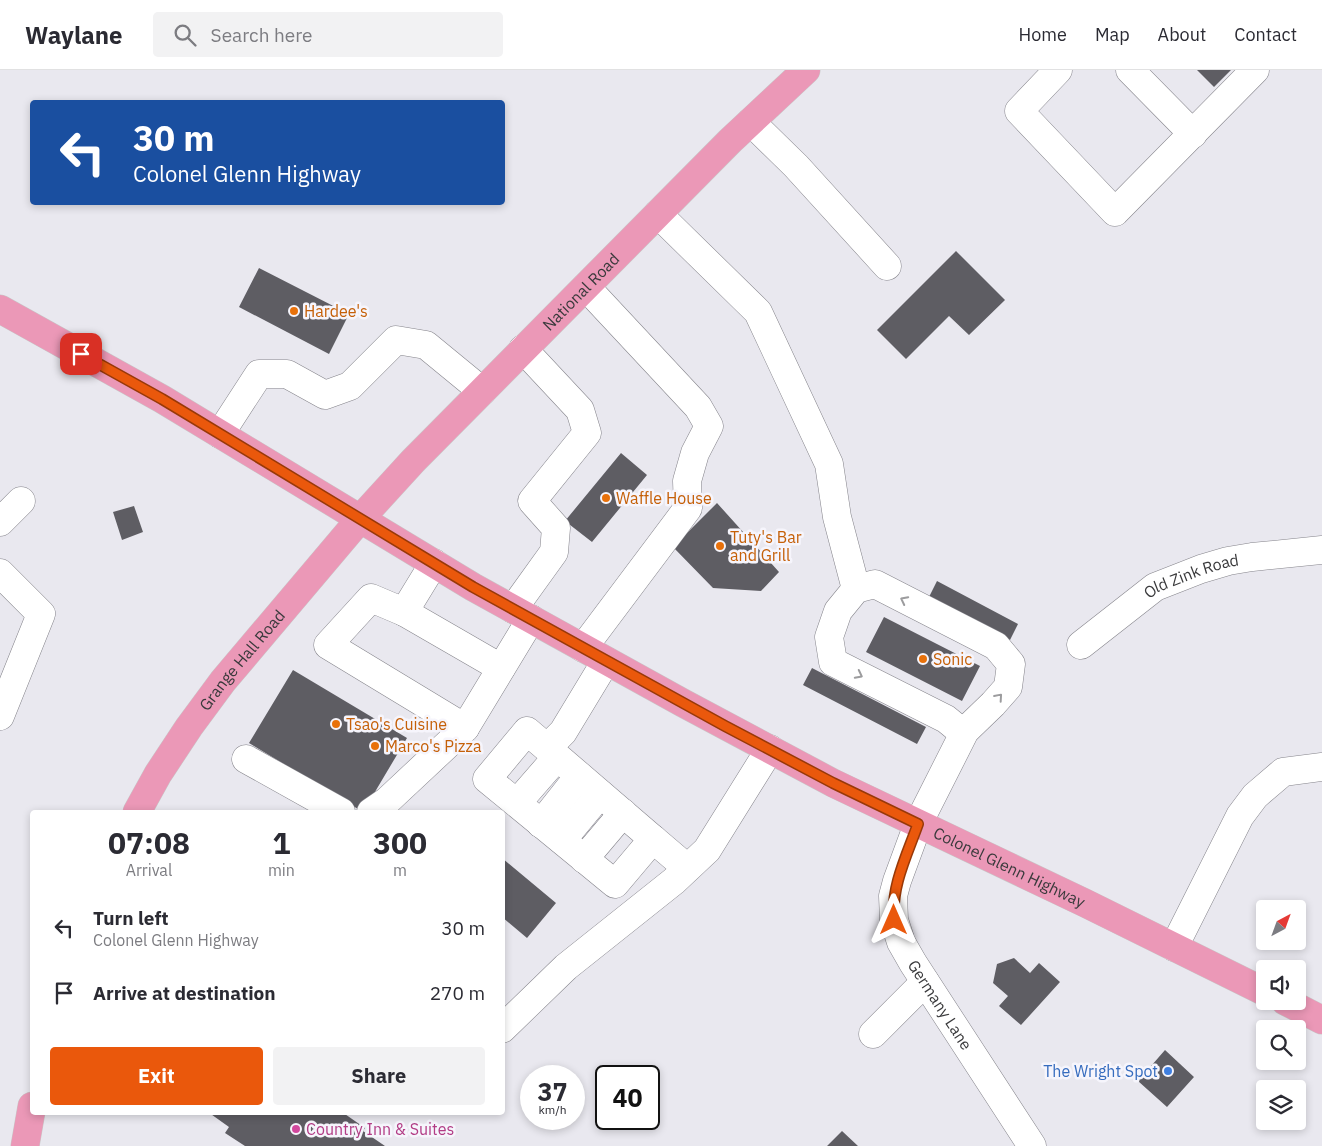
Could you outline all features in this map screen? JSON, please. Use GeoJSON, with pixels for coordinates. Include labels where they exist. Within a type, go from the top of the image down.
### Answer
{"type":"FeatureCollection","features":[{"type":"Feature","properties":{"kind":"main road","name":"National Road"},"geometry":{"type":"LineString","coordinates":[[360,519],[413,460],[658,214],[806,70]]}},
{"type":"Feature","properties":{"kind":"main road","name":"Colonel Glenn Highway"},"geometry":{"type":"LineString","coordinates":[[0,309],[162,399],[434,563],[594,654],[833,783],[1256,988]]}},
{"type":"Feature","properties":{"kind":"main road","name":"Grange Hall Road"},"geometry":{"type":"LineString","coordinates":[[138,810],[158,774],[189,727],[223,681],[360,519]]}},
{"type":"Feature","properties":{"kind":"main road"},"geometry":{"type":"LineString","coordinates":[[1303,1010],[1322,1020]]}},
{"type":"Feature","properties":{"kind":"main road"},"geometry":{"type":"LineString","coordinates":[[25,1146],[30,1115]]}},
{"type":"Feature","properties":{"kind":"street"},"geometry":{"type":"LineString","coordinates":[[1058,70],[1019,111],[1115,212],[1255,70]]}},
{"type":"Feature","properties":{"kind":"street"},"geometry":{"type":"LineString","coordinates":[[1130,70],[1193,134]]}},
{"type":"Feature","properties":{"kind":"street"},"geometry":{"type":"LineString","coordinates":[[751,122],[796,166],[887,266]]}},
{"type":"Feature","properties":{"kind":"street"},"geometry":{"type":"LineString","coordinates":[[658,214],[758,312],[829,464],[837,517],[856,589]]}},
{"type":"Feature","properties":{"kind":"street"},"geometry":{"type":"LineString","coordinates":[[517,804],[563,732],[594,654],[688,508],[687,481],[695,453],[708,426],[698,407],[586,287]]}},
{"type":"Feature","properties":{"kind":"street"},"geometry":{"type":"LineString","coordinates":[[220,434],[259,374],[287,374],[325,395],[350,386],[396,340],[426,345],[482,391]]}},
{"type":"Feature","properties":{"kind":"street"},"geometry":{"type":"LineString","coordinates":[[374,810],[387,801],[465,728],[501,668],[522,614],[554,552],[556,528],[532,501],[588,433],[580,410],[524,349]]}},
{"type":"Feature","properties":{"kind":"street"},"geometry":{"type":"LineString","coordinates":[[0,522],[20,501]]}},
{"type":"Feature","properties":{"kind":"street","name":"Old Zink Road"},"geometry":{"type":"LineString","coordinates":[[1080,645],[1155,586],[1200,569],[1228,561],[1322,550]]}},
{"type":"Feature","properties":{"kind":"street"},"geometry":{"type":"LineString","coordinates":[[404,612],[434,563]]}},
{"type":"Feature","properties":{"kind":"street"},"geometry":{"type":"LineString","coordinates":[[0,573],[42,614],[0,716]]}},
{"type":"Feature","properties":{"kind":"street"},"geometry":{"type":"LineString","coordinates":[[874,584],[996,646],[1011,664],[1008,687],[964,731],[946,719],[834,662],[829,637],[838,612],[856,589],[874,584]]}},
{"type":"Feature","properties":{"kind":"street"},"geometry":{"type":"LineString","coordinates":[[465,728],[328,645],[371,598],[404,612],[501,668]]}},
{"type":"Feature","properties":{"kind":"street"},"geometry":{"type":"LineString","coordinates":[[641,908],[487,779],[526,731],[687,868]]}},
{"type":"Feature","properties":{"kind":"street","name":"Germany Lane"},"geometry":{"type":"LineString","coordinates":[[964,731],[918,824],[897,881],[894,896],[894,920],[901,942],[925,982],[1032,1146]]}},
{"type":"Feature","properties":{"kind":"street"},"geometry":{"type":"LineString","coordinates":[[505,1027],[566,967],[674,881],[707,850],[770,749]]}},
{"type":"Feature","properties":{"kind":"street"},"geometry":{"type":"LineString","coordinates":[[246,759],[337,810]]}},
{"type":"Feature","properties":{"kind":"street"},"geometry":{"type":"LineString","coordinates":[[1174,947],[1240,816],[1255,796],[1283,772],[1322,767]]}},
{"type":"Feature","properties":{"kind":"street"},"geometry":{"type":"LineString","coordinates":[[552,832],[579,776]]}},
{"type":"Feature","properties":{"kind":"street"},"geometry":{"type":"LineString","coordinates":[[552,832],[600,794]]}},
{"type":"Feature","properties":{"kind":"street"},"geometry":{"type":"LineString","coordinates":[[584,859],[623,814]]}},
{"type":"Feature","properties":{"kind":"street"},"geometry":{"type":"LineString","coordinates":[[614,884],[653,839]]}},
{"type":"Feature","properties":{"kind":"street"},"geometry":{"type":"LineString","coordinates":[[873,1034],[925,982]]}},
{"type":"Feature","properties":{"kind":"building"},"geometry":{"type":"Polygon","coordinates":[[[1197,70],[1231,70],[1214,87],[1197,70]]]}},
{"type":"Feature","properties":{"kind":"building"},"geometry":{"type":"Polygon","coordinates":[[[956,251],[1005,300],[969,335],[949,316],[906,359],[877,330],[956,251]]]}},
{"type":"Feature","properties":{"kind":"building","name":"Hardee's"},"geometry":{"type":"Polygon","coordinates":[[[259,268],[349,314],[329,354],[239,307],[259,268]]]}},
{"type":"Feature","properties":{"kind":"building","name":"Waffle House"},"geometry":{"type":"Polygon","coordinates":[[[621,453],[647,475],[592,542],[565,521],[621,453]]]}},
{"type":"Feature","properties":{"kind":"building"},"geometry":{"type":"Polygon","coordinates":[[[717,503],[779,572],[761,591],[713,588],[673,547],[717,503]]]}},
{"type":"Feature","properties":{"kind":"building"},"geometry":{"type":"Polygon","coordinates":[[[134,506],[143,532],[122,540],[113,512],[134,506]]]}},
{"type":"Feature","properties":{"kind":"building"},"geometry":{"type":"Polygon","coordinates":[[[937,581],[1018,624],[1010,640],[929,597],[937,581]]]}},
{"type":"Feature","properties":{"kind":"building","name":"Sonic"},"geometry":{"type":"Polygon","coordinates":[[[884,617],[980,666],[962,701],[866,652],[884,617]]]}},
{"type":"Feature","properties":{"kind":"building"},"geometry":{"type":"Polygon","coordinates":[[[812,668],[926,727],[917,744],[803,685],[812,668]]]}},
{"type":"Feature","properties":{"kind":"building"},"geometry":{"type":"Polygon","coordinates":[[[293,670],[407,738],[364,810],[360,810],[249,743],[293,670]]]}},
{"type":"Feature","properties":{"kind":"building"},"geometry":{"type":"Polygon","coordinates":[[[505,860],[556,903],[527,938],[505,920],[505,860]]]}},
{"type":"Feature","properties":{"kind":"building"},"geometry":{"type":"Polygon","coordinates":[[[1014,958],[1030,973],[1039,963],[1060,982],[1021,1025],[999,1006],[1008,996],[993,983],[997,964],[1014,958]]]}},
{"type":"Feature","properties":{"kind":"building"},"geometry":{"type":"Polygon","coordinates":[[[1165,1050],[1194,1077],[1167,1107],[1138,1081],[1165,1050]]]}},
{"type":"Feature","properties":{"kind":"building","name":"Country Inn & Suites"},"geometry":{"type":"Polygon","coordinates":[[[212,1115],[346,1115],[365,1128],[363,1131],[385,1146],[245,1146],[225,1133],[229,1127],[212,1115]]]}},
{"type":"Feature","properties":{"kind":"building"},"geometry":{"type":"Polygon","coordinates":[[[842,1131],[858,1146],[827,1146],[842,1131]]]}},
{"type":"Feature","properties":{"kind":"place","name":"Hardee's"},"geometry":{"type":"Point","coordinates":[294,311]}},
{"type":"Feature","properties":{"kind":"place","name":"Waffle House"},"geometry":{"type":"Point","coordinates":[606,498]}},
{"type":"Feature","properties":{"kind":"place","name":"Tuty's Bar and Grill"},"geometry":{"type":"Point","coordinates":[720,546]}},
{"type":"Feature","properties":{"kind":"place","name":"Sonic"},"geometry":{"type":"Point","coordinates":[923,659]}},
{"type":"Feature","properties":{"kind":"place","name":"Tsao's Cuisine"},"geometry":{"type":"Point","coordinates":[336,724]}},
{"type":"Feature","properties":{"kind":"place","name":"Marco's Pizza"},"geometry":{"type":"Point","coordinates":[375,746]}},
{"type":"Feature","properties":{"kind":"place","name":"The Wright Spot"},"geometry":{"type":"Point","coordinates":[1168,1071]}},
{"type":"Feature","properties":{"kind":"place","name":"Country Inn & Suites"},"geometry":{"type":"Point","coordinates":[296,1129]}},
{"type":"Feature","properties":{"kind":"route"},"geometry":{"type":"LineString","coordinates":[[81,354],[162,399],[473,587],[725,726],[833,783],[918,824],[897,881],[893,909],[894,920]]}}]}
